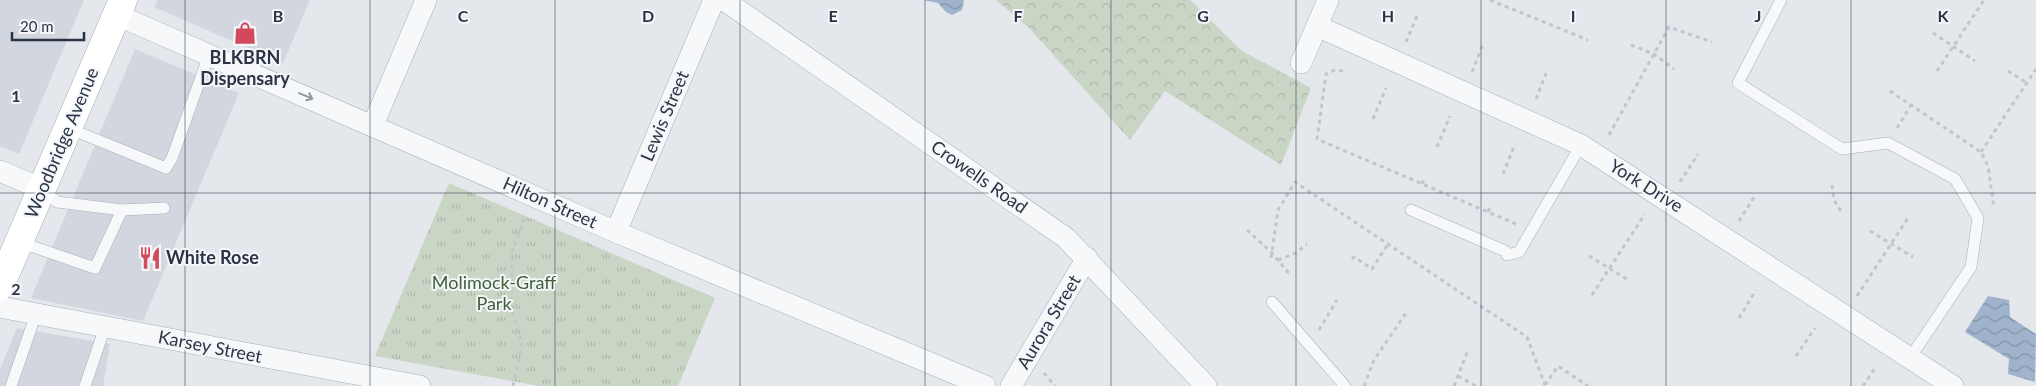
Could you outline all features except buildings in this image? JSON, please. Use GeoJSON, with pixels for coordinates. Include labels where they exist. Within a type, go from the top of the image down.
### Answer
{"type":"FeatureCollection","features":[{"type":"Feature","properties":{"kind":"main road","name":"Woodbridge Avenue"},"geometry":{"type":"LineString","coordinates":[[0,286],[120,7]]}},
{"type":"Feature","properties":{"kind":"street"},"geometry":{"type":"LineString","coordinates":[[373,125],[426,0]]}},
{"type":"Feature","properties":{"kind":"street","name":"Lewis Street"},"geometry":{"type":"LineString","coordinates":[[616,232],[714,0]]}},
{"type":"Feature","properties":{"kind":"street","name":"Crowells Road"},"geometry":{"type":"LineString","coordinates":[[724,0],[1066,238],[1087,258],[1206,386]]}},
{"type":"Feature","properties":{"kind":"street"},"geometry":{"type":"LineString","coordinates":[[1301,63],[1328,0]]}},
{"type":"Feature","properties":{"kind":"street","name":"Hilton Street"},"geometry":{"type":"LineString","coordinates":[[120,7],[208,55],[616,232],[985,386]]}},
{"type":"Feature","properties":{"kind":"street","name":"York Drive"},"geometry":{"type":"LineString","coordinates":[[1317,26],[1581,145],[1953,386]]}},
{"type":"Feature","properties":{"kind":"street"},"geometry":{"type":"LineString","coordinates":[[0,171],[42,189]]}},
{"type":"Feature","properties":{"kind":"street","name":"Aurora Street"},"geometry":{"type":"LineString","coordinates":[[1011,386],[1087,258]]}},
{"type":"Feature","properties":{"kind":"street","name":"Karsey Street"},"geometry":{"type":"LineString","coordinates":[[0,307],[420,386]]}},
{"type":"Feature","properties":{"kind":"lane"},"geometry":{"type":"LineString","coordinates":[[1781,0],[1738,82],[1842,149],[1888,143],[1955,179],[1978,218],[1971,267],[1910,358]]}},
{"type":"Feature","properties":{"kind":"lane"},"geometry":{"type":"LineString","coordinates":[[68,128],[166,168],[172,158],[208,55]]}},
{"type":"Feature","properties":{"kind":"lane"},"geometry":{"type":"LineString","coordinates":[[1411,210],[1505,251],[1507,255],[1518,252],[1581,145]]}},
{"type":"Feature","properties":{"kind":"lane"},"geometry":{"type":"LineString","coordinates":[[42,189],[57,202],[122,210],[164,208]]}},
{"type":"Feature","properties":{"kind":"lane"},"geometry":{"type":"LineString","coordinates":[[19,242],[96,268],[122,210]]}},
{"type":"Feature","properties":{"kind":"lane"},"geometry":{"type":"LineString","coordinates":[[1272,302],[1345,386]]}},
{"type":"Feature","properties":{"kind":"lane"},"geometry":{"type":"LineString","coordinates":[[11,386],[36,314]]}},
{"type":"Feature","properties":{"kind":"lane"},"geometry":{"type":"LineString","coordinates":[[85,386],[105,327]]}},
{"type":"Feature","properties":{"kind":"path"},"geometry":{"type":"LineString","coordinates":[[1490,0],[1588,40]]}},
{"type":"Feature","properties":{"kind":"path"},"geometry":{"type":"LineString","coordinates":[[1937,71],[1984,0]]}},
{"type":"Feature","properties":{"kind":"path"},"geometry":{"type":"LineString","coordinates":[[1405,45],[1417,16]]}},
{"type":"Feature","properties":{"kind":"path"},"geometry":{"type":"LineString","coordinates":[[1609,135],[1669,27],[1712,42]]}},
{"type":"Feature","properties":{"kind":"path"},"geometry":{"type":"LineString","coordinates":[[1932,33],[1975,61]]}},
{"type":"Feature","properties":{"kind":"path"},"geometry":{"type":"LineString","coordinates":[[1471,72],[1483,44]]}},
{"type":"Feature","properties":{"kind":"path"},"geometry":{"type":"LineString","coordinates":[[1631,45],[1654,54],[1674,69]]}},
{"type":"Feature","properties":{"kind":"path"},"geometry":{"type":"LineString","coordinates":[[1982,152],[2036,69]]}},
{"type":"Feature","properties":{"kind":"path"},"geometry":{"type":"LineString","coordinates":[[1343,71],[1335,70],[1326,74],[1317,139],[1516,224]]}},
{"type":"Feature","properties":{"kind":"path"},"geometry":{"type":"LineString","coordinates":[[1536,99],[1547,71]]}},
{"type":"Feature","properties":{"kind":"path"},"geometry":{"type":"LineString","coordinates":[[2008,72],[2027,83]]}},
{"type":"Feature","properties":{"kind":"path"},"geometry":{"type":"LineString","coordinates":[[1372,120],[1386,88]]}},
{"type":"Feature","properties":{"kind":"path"},"geometry":{"type":"LineString","coordinates":[[1890,91],[1982,152],[1988,166],[1994,208],[1993,216]]}},
{"type":"Feature","properties":{"kind":"path"},"geometry":{"type":"LineString","coordinates":[[1888,143],[1911,105]]}},
{"type":"Feature","properties":{"kind":"path"},"geometry":{"type":"LineString","coordinates":[[1437,146],[1450,116]]}},
{"type":"Feature","properties":{"kind":"path"},"geometry":{"type":"LineString","coordinates":[[1503,174],[1515,144]]}},
{"type":"Feature","properties":{"kind":"path"},"geometry":{"type":"LineString","coordinates":[[1680,182],[1698,154]]}},
{"type":"Feature","properties":{"kind":"path"},"geometry":{"type":"LineString","coordinates":[[1376,164],[1377,160]]}},
{"type":"Feature","properties":{"kind":"path"},"geometry":{"type":"LineString","coordinates":[[1422,184],[1424,179]]}},
{"type":"Feature","properties":{"kind":"path"},"geometry":{"type":"LineString","coordinates":[[1271,258],[1278,210],[1295,182],[1480,308],[1527,337],[1545,385],[1558,366],[1588,386]]}},
{"type":"Feature","properties":{"kind":"path"},"geometry":{"type":"LineString","coordinates":[[1832,185],[1834,200],[1841,211]]}},
{"type":"Feature","properties":{"kind":"path"},"geometry":{"type":"LineString","coordinates":[[1739,222],[1756,194]]}},
{"type":"Feature","properties":{"kind":"path"},"geometry":{"type":"LineString","coordinates":[[513,386],[522,343],[511,307],[512,252],[533,196]]}},
{"type":"Feature","properties":{"kind":"path"},"geometry":{"type":"LineString","coordinates":[[1488,212],[1490,207]]}},
{"type":"Feature","properties":{"kind":"path"},"geometry":{"type":"LineString","coordinates":[[1592,295],[1645,214]]}},
{"type":"Feature","properties":{"kind":"path"},"geometry":{"type":"LineString","coordinates":[[1855,299],[1908,218]]}},
{"type":"Feature","properties":{"kind":"path"},"geometry":{"type":"LineString","coordinates":[[1247,230],[1272,252],[1291,276]]}},
{"type":"Feature","properties":{"kind":"path"},"geometry":{"type":"LineString","coordinates":[[1870,231],[1913,257]]}},
{"type":"Feature","properties":{"kind":"path"},"geometry":{"type":"LineString","coordinates":[[1278,260],[1296,253],[1307,244]]}},
{"type":"Feature","properties":{"kind":"path"},"geometry":{"type":"LineString","coordinates":[[1352,259],[1354,257],[1372,269],[1388,244]]}},
{"type":"Feature","properties":{"kind":"path"},"geometry":{"type":"LineString","coordinates":[[1589,256],[1630,281]]}},
{"type":"Feature","properties":{"kind":"path"},"geometry":{"type":"LineString","coordinates":[[1739,318],[1756,290]]}},
{"type":"Feature","properties":{"kind":"path"},"geometry":{"type":"LineString","coordinates":[[1309,346],[1337,300]]}},
{"type":"Feature","properties":{"kind":"path"},"geometry":{"type":"LineString","coordinates":[[1364,386],[1374,360],[1408,310]]}},
{"type":"Feature","properties":{"kind":"path"},"geometry":{"type":"LineString","coordinates":[[1796,356],[1815,328]]}},
{"type":"Feature","properties":{"kind":"path"},"geometry":{"type":"LineString","coordinates":[[1454,386],[1468,350]]}},
{"type":"Feature","properties":{"kind":"path"},"geometry":{"type":"LineString","coordinates":[[1863,386],[1875,368]]}},
{"type":"Feature","properties":{"kind":"path"},"geometry":{"type":"LineString","coordinates":[[1044,372],[1055,386]]}},
{"type":"Feature","properties":{"kind":"path"},"geometry":{"type":"LineString","coordinates":[[1458,376],[1476,386]]}},
{"type":"Feature","properties":{"kind":"shaded area"},"geometry":{"type":"Polygon","coordinates":[[[0,0],[84,0],[19,154],[0,146],[0,0]]]}},
{"type":"Feature","properties":{"kind":"shaded area","name":"BLKBRN Dispensary"},"geometry":{"type":"Polygon","coordinates":[[[158,0],[310,0],[283,63],[154,7],[158,0]]]}},
{"type":"Feature","properties":{"kind":"shaded area"},"geometry":{"type":"Polygon","coordinates":[[[135,49],[239,93],[143,321],[31,298],[135,49]]]}},
{"type":"Feature","properties":{"kind":"shaded area"},"geometry":{"type":"Polygon","coordinates":[[[17,328],[110,344],[103,386],[0,386],[0,369],[17,328]]]}},
{"type":"Feature","properties":{"kind":"green space"},"geometry":{"type":"Polygon","coordinates":[[[996,0],[1190,0],[1242,51],[1311,88],[1281,165],[1165,91],[1130,140],[1029,28],[996,0]]]}},
{"type":"Feature","properties":{"kind":"green space","name":"Molimock-Graff Park"},"geometry":{"type":"Polygon","coordinates":[[[449,183],[715,298],[678,386],[539,386],[375,356],[449,183]]]}},
{"type":"Feature","properties":{"kind":"water"},"geometry":{"type":"Polygon","coordinates":[[[923,0],[964,0],[962,10],[952,15],[946,12],[938,3],[923,0]]]}},
{"type":"Feature","properties":{"kind":"water"},"geometry":{"type":"Polygon","coordinates":[[[1988,296],[2009,300],[2010,317],[2036,334],[2035,382],[2008,374],[2009,359],[1965,332],[1988,296]]]}},
{"type":"Feature","properties":{"kind":"place","name":"BLKBRN Dispensary"},"geometry":{"type":"Point","coordinates":[245,33]}},
{"type":"Feature","properties":{"kind":"place","name":"White Rose"},"geometry":{"type":"Point","coordinates":[150,258]}}]}
